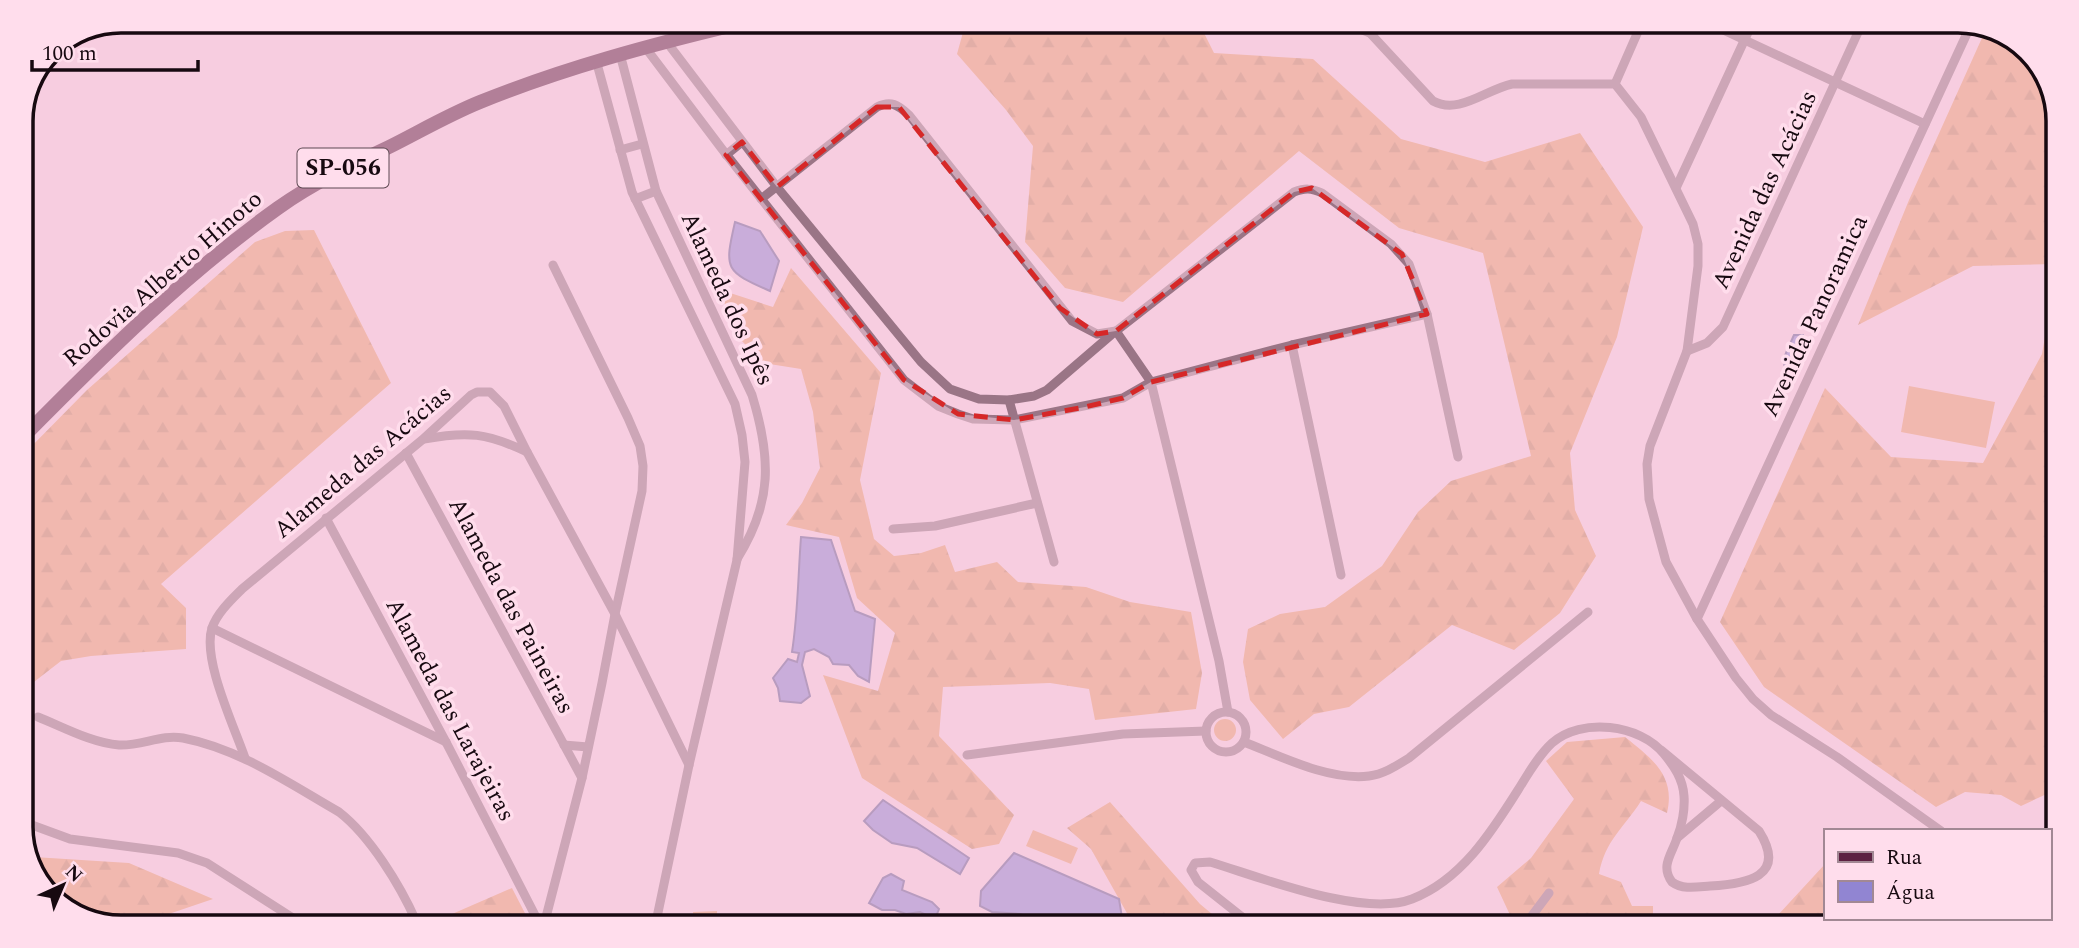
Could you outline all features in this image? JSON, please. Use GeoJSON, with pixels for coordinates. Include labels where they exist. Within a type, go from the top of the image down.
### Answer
{"type":"FeatureCollection","features":[{"type":"Feature","properties":{"kind":"main road","name":"Rodovia Alberto Hinoto"},"geometry":{"type":"LineString","coordinates":[[33,427],[121,338],[277,208],[354,162],[480,102],[596,60],[700,33]]}},
{"type":"Feature","properties":{"kind":"street"},"geometry":{"type":"LineString","coordinates":[[1370,33],[1433,101],[1444,107],[1455,106],[1500,87],[1512,85],[1615,84]]}},
{"type":"Feature","properties":{"kind":"street"},"geometry":{"type":"LineString","coordinates":[[1615,84],[1637,33]]}},
{"type":"Feature","properties":{"kind":"street"},"geometry":{"type":"LineString","coordinates":[[1729,33],[1925,124]]}},
{"type":"Feature","properties":{"kind":"street"},"geometry":{"type":"LineString","coordinates":[[1676,188],[1748,33]]}},
{"type":"Feature","properties":{"kind":"street","name":"Avenida das Acácias"},"geometry":{"type":"LineString","coordinates":[[1688,351],[1707,343],[1723,327],[1858,33]]}},
{"type":"Feature","properties":{"kind":"street","name":"Avenida Panoramica"},"geometry":{"type":"LineString","coordinates":[[1697,620],[1967,34]]}},
{"type":"Feature","properties":{"kind":"street"},"geometry":{"type":"LineString","coordinates":[[666,41],[777,187],[921,362],[950,389],[979,399],[1009,400],[1034,396],[1047,390],[1116,331],[1294,192],[1312,188],[1402,254],[1416,279],[1427,314],[1458,457]]}},
{"type":"Feature","properties":{"kind":"street"},"geometry":{"type":"LineString","coordinates":[[645,47],[726,155],[904,380],[938,406],[958,414],[973,419],[1014,420],[1123,398],[1151,382],[1292,345],[1427,314]]}},
{"type":"Feature","properties":{"kind":"street","name":"Alameda dos Ipês"},"geometry":{"type":"LineString","coordinates":[[620,54],[656,191],[752,395],[761,425],[765,466],[760,514],[752,535],[737,560]]}},
{"type":"Feature","properties":{"kind":"street","name":"Alameda dos Ipês"},"geometry":{"type":"LineString","coordinates":[[596,60],[635,199],[734,404],[745,462],[737,560],[657,915]]}},
{"type":"Feature","properties":{"kind":"street"},"geometry":{"type":"LineString","coordinates":[[1615,84],[1641,117],[1693,224],[1698,244],[1698,267],[1688,351],[1650,446],[1647,464],[1649,499],[1666,562],[1697,620],[1753,699],[1772,715],[1837,757],[1938,829]]}},
{"type":"Feature","properties":{"kind":"street"},"geometry":{"type":"LineString","coordinates":[[761,199],[877,107],[892,103],[909,115],[1072,321],[1097,334],[1116,331]]}},
{"type":"Feature","properties":{"kind":"street"},"geometry":{"type":"LineString","coordinates":[[707,130],[722,117]]}},
{"type":"Feature","properties":{"kind":"street"},"geometry":{"type":"LineString","coordinates":[[726,155],[742,142]]}},
{"type":"Feature","properties":{"kind":"street"},"geometry":{"type":"LineString","coordinates":[[620,150],[642,144]]}},
{"type":"Feature","properties":{"kind":"street"},"geometry":{"type":"LineString","coordinates":[[635,199],[656,191]]}},
{"type":"Feature","properties":{"kind":"street"},"geometry":{"type":"LineString","coordinates":[[547,915],[582,778],[642,491],[643,466],[640,446],[628,418],[553,265]]}},
{"type":"Feature","properties":{"kind":"street"},"geometry":{"type":"LineString","coordinates":[[1116,331],[1151,382],[1219,661],[1227,712]]}},
{"type":"Feature","properties":{"kind":"street"},"geometry":{"type":"LineString","coordinates":[[1292,345],[1341,575]]}},
{"type":"Feature","properties":{"kind":"street","name":"Alameda das Acácias"},"geometry":{"type":"LineString","coordinates":[[212,628],[222,611],[242,589],[422,440],[471,395],[490,392],[504,406],[615,614],[689,765]]}},
{"type":"Feature","properties":{"kind":"street"},"geometry":{"type":"LineString","coordinates":[[1009,400],[1054,562]]}},
{"type":"Feature","properties":{"kind":"street"},"geometry":{"type":"LineString","coordinates":[[422,440],[459,434],[478,435],[493,437],[527,452]]}},
{"type":"Feature","properties":{"kind":"street","name":"Alameda das Paineiras"},"geometry":{"type":"LineString","coordinates":[[406,453],[582,778]]}},
{"type":"Feature","properties":{"kind":"street"},"geometry":{"type":"LineString","coordinates":[[893,529],[934,526],[1037,503]]}},
{"type":"Feature","properties":{"kind":"street","name":"Alameda das Larajeiras"},"geometry":{"type":"LineString","coordinates":[[326,518],[535,915]]}},
{"type":"Feature","properties":{"kind":"street"},"geometry":{"type":"LineString","coordinates":[[1244,742],[1300,765],[1331,772],[1367,776],[1383,772],[1409,758],[1588,612]]}},
{"type":"Feature","properties":{"kind":"street"},"geometry":{"type":"LineString","coordinates":[[245,758],[213,667],[210,644],[212,628],[446,742]]}},
{"type":"Feature","properties":{"kind":"street"},"geometry":{"type":"LineString","coordinates":[[1227,712],[1242,720],[1247,733],[1244,742],[1231,752],[1218,751],[1209,743],[1206,731],[1213,717],[1227,712]]}},
{"type":"Feature","properties":{"kind":"street"},"geometry":{"type":"LineString","coordinates":[[38,717],[100,742],[121,745],[164,737],[179,738],[245,758],[354,822],[413,915]]}},
{"type":"Feature","properties":{"kind":"street"},"geometry":{"type":"LineString","coordinates":[[1240,915],[1198,882],[1191,867],[1195,863],[1210,862],[1317,894],[1360,903],[1391,904],[1410,900],[1442,883],[1458,870],[1479,846],[1544,751],[1563,735],[1591,727],[1613,728],[1632,733],[1661,750],[1755,826],[1765,839],[1769,854],[1760,876],[1723,886],[1684,887],[1676,885],[1668,877],[1666,868],[1677,838],[1685,798],[1678,772],[1661,750]]}},
{"type":"Feature","properties":{"kind":"street"},"geometry":{"type":"LineString","coordinates":[[967,755],[1123,734],[1206,731]]}},
{"type":"Feature","properties":{"kind":"street"},"geometry":{"type":"LineString","coordinates":[[564,745],[588,747]]}},
{"type":"Feature","properties":{"kind":"street"},"geometry":{"type":"LineString","coordinates":[[1677,838],[1721,801]]}},
{"type":"Feature","properties":{"kind":"street"},"geometry":{"type":"LineString","coordinates":[[33,825],[70,839],[178,853],[207,863],[288,915]]}},
{"type":"Feature","properties":{"kind":"street"},"geometry":{"type":"LineString","coordinates":[[1532,915],[1549,892]]}},
{"type":"Feature","properties":{"kind":"highlighted area"},"geometry":{"type":"Polygon","coordinates":[[[877,107],[899,107],[1060,308],[1097,334],[1116,331],[1294,192],[1312,188],[1402,254],[1427,314],[1151,382],[1123,398],[1085,407],[1014,420],[958,414],[904,380],[726,155],[742,142],[777,187],[877,107]]]}},
{"type":"Feature","properties":{"kind":"green space"},"geometry":{"type":"Polygon","coordinates":[[[963,33],[1204,33],[1214,53],[1313,59],[1401,139],[1485,162],[1580,133],[1643,227],[1617,337],[1570,453],[1575,510],[1596,556],[1560,613],[1514,650],[1452,625],[1349,707],[1314,714],[1283,739],[1250,700],[1243,662],[1248,629],[1280,614],[1325,607],[1382,566],[1418,512],[1451,481],[1531,456],[1483,253],[1399,228],[1299,151],[1123,302],[1065,288],[1025,242],[1033,146],[1006,110],[957,54],[963,33]]]}},
{"type":"Feature","properties":{"kind":"green space"},"geometry":{"type":"Polygon","coordinates":[[[1982,37],[2002,45],[2031,72],[2044,104],[2046,264],[1973,266],[1858,325],[1909,200],[1982,37]]]}},
{"type":"Feature","properties":{"kind":"green space"},"geometry":{"type":"Polygon","coordinates":[[[314,230],[391,383],[161,584],[186,608],[186,649],[91,656],[61,661],[33,683],[33,445],[87,390],[255,242],[285,231],[314,230]]]}},
{"type":"Feature","properties":{"kind":"green space"},"geometry":{"type":"Polygon","coordinates":[[[791,268],[881,373],[860,480],[874,539],[894,556],[921,553],[945,545],[955,572],[997,562],[1018,582],[1086,587],[1130,602],[1191,612],[1202,673],[1196,709],[1095,720],[1089,689],[1050,683],[943,687],[939,736],[1014,815],[999,844],[972,849],[862,778],[823,675],[878,691],[895,633],[857,598],[839,537],[786,525],[802,503],[820,468],[813,412],[801,369],[763,363],[741,340],[718,289],[773,307],[791,268]]]}},
{"type":"Feature","properties":{"kind":"green space"},"geometry":{"type":"Polygon","coordinates":[[[2046,331],[2046,794],[2021,806],[2001,795],[1965,792],[1936,807],[1764,687],[1720,622],[1825,388],[1891,457],[1983,463],[2042,354],[2046,331]]]}},
{"type":"Feature","properties":{"kind":"green space"},"geometry":{"type":"Polygon","coordinates":[[[1909,386],[1995,402],[1986,448],[1901,432],[1909,386]]]}},
{"type":"Feature","properties":{"kind":"green space"},"geometry":{"type":"Polygon","coordinates":[[[1225,719],[1233,722],[1236,730],[1233,738],[1225,741],[1217,738],[1214,730],[1217,722],[1225,719]]]}},
{"type":"Feature","properties":{"kind":"green space"},"geometry":{"type":"Polygon","coordinates":[[[1625,737],[1652,760],[1665,778],[1669,800],[1667,813],[1641,801],[1610,843],[1599,874],[1621,882],[1632,906],[1653,906],[1653,915],[1510,915],[1497,887],[1531,858],[1574,799],[1546,761],[1567,742],[1625,737]]]}},
{"type":"Feature","properties":{"kind":"green space"},"geometry":{"type":"Polygon","coordinates":[[[1110,802],[1200,904],[1213,915],[1128,915],[1091,849],[1067,828],[1110,802]]]}},
{"type":"Feature","properties":{"kind":"green space"},"geometry":{"type":"Polygon","coordinates":[[[1033,830],[1078,848],[1071,864],[1026,846],[1033,830]]]}},
{"type":"Feature","properties":{"kind":"green space"},"geometry":{"type":"Polygon","coordinates":[[[39,857],[129,863],[213,899],[166,915],[104,913],[77,903],[63,893],[48,876],[39,857]]]}},
{"type":"Feature","properties":{"kind":"green space"},"geometry":{"type":"Polygon","coordinates":[[[1824,865],[1824,915],[1778,915],[1824,865]]]}},
{"type":"Feature","properties":{"kind":"green space"},"geometry":{"type":"Polygon","coordinates":[[[512,888],[526,915],[450,915],[512,888]]]}},
{"type":"Feature","properties":{"kind":"green space"},"geometry":{"type":"Polygon","coordinates":[[[717,911],[717,915],[693,915],[693,912],[717,911]]]}},
{"type":"Feature","properties":{"kind":"water"},"geometry":{"type":"Polygon","coordinates":[[[735,222],[760,231],[779,261],[770,291],[744,279],[732,267],[729,260],[735,222]]]}},
{"type":"Feature","properties":{"kind":"water"},"geometry":{"type":"Polygon","coordinates":[[[1794,335],[1803,335],[1806,343],[1801,353],[1793,360],[1798,372],[1790,380],[1784,362],[1794,335]]]}},
{"type":"Feature","properties":{"kind":"water"},"geometry":{"type":"Polygon","coordinates":[[[801,537],[831,540],[855,611],[875,619],[869,682],[858,676],[849,665],[833,664],[829,657],[814,649],[805,652],[802,665],[810,696],[801,703],[780,701],[773,678],[788,659],[797,662],[799,653],[792,652],[801,537]]]}},
{"type":"Feature","properties":{"kind":"water"},"geometry":{"type":"Polygon","coordinates":[[[883,800],[969,858],[960,874],[917,848],[892,843],[873,830],[864,821],[883,800]]]}},
{"type":"Feature","properties":{"kind":"water"},"geometry":{"type":"Polygon","coordinates":[[[1014,853],[1119,899],[1122,915],[1023,915],[992,912],[980,906],[981,891],[1014,853]]]}},
{"type":"Feature","properties":{"kind":"water"},"geometry":{"type":"Polygon","coordinates":[[[891,874],[904,881],[902,890],[932,902],[939,909],[937,915],[882,910],[869,903],[883,878],[891,874]]]}}]}
